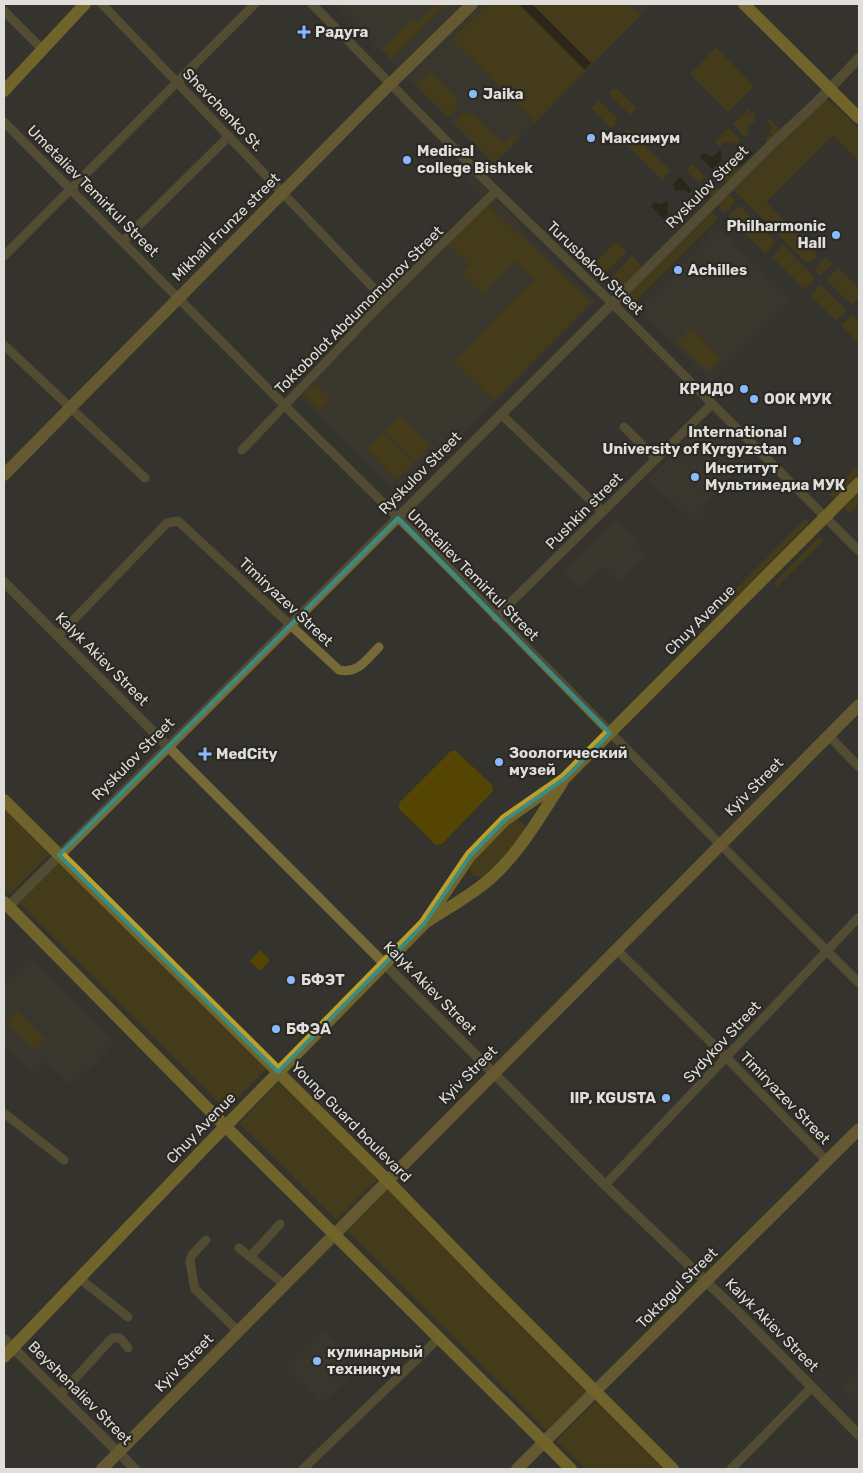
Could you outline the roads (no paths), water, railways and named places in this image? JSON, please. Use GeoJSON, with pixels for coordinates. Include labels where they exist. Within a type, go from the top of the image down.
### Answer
{"type":"FeatureCollection","features":[{"type":"Feature","properties":{"kind":"main road"},"geometry":{"type":"LineString","coordinates":[[4,91],[85,4]]}},
{"type":"Feature","properties":{"kind":"main road","name":"Mikhail Frunze street"},"geometry":{"type":"LineString","coordinates":[[4,475],[390,84],[472,4]]}},
{"type":"Feature","properties":{"kind":"main road"},"geometry":{"type":"LineString","coordinates":[[744,4],[859,118]]}},
{"type":"Feature","properties":{"kind":"main road","name":"Chuy Avenue"},"geometry":{"type":"LineString","coordinates":[[424,924],[470,856],[505,820],[564,779],[859,484]]}},
{"type":"Feature","properties":{"kind":"main road","name":"Kyiv Street"},"geometry":{"type":"LineString","coordinates":[[102,1469],[859,705]]}},
{"type":"Feature","properties":{"kind":"main road","name":"Chuy Avenue"},"geometry":{"type":"LineString","coordinates":[[7,1348],[79,1278],[424,924],[492,877],[526,840],[564,779]]}},
{"type":"Feature","properties":{"kind":"main road","name":"Young Guard boulevard"},"geometry":{"type":"LineString","coordinates":[[4,800],[387,1180],[673,1469]]}},
{"type":"Feature","properties":{"kind":"main road"},"geometry":{"type":"LineString","coordinates":[[5,907],[571,1469]]}},
{"type":"Feature","properties":{"kind":"main road","name":"Toktogul Street"},"geometry":{"type":"LineString","coordinates":[[517,1469],[859,1129]]}},
{"type":"Feature","properties":{"kind":"street","name":"Shevchenko St."},"geometry":{"type":"LineString","coordinates":[[102,4],[385,300]]}},
{"type":"Feature","properties":{"kind":"street"},"geometry":{"type":"LineString","coordinates":[[4,256],[255,4]]}},
{"type":"Feature","properties":{"kind":"street","name":"Turusbekov Street"},"geometry":{"type":"LineString","coordinates":[[312,4],[496,191],[613,304],[859,551]]}},
{"type":"Feature","properties":{"kind":"street"},"geometry":{"type":"LineString","coordinates":[[4,11],[42,49]]}},
{"type":"Feature","properties":{"kind":"street","name":"Ryskulov Street"},"geometry":{"type":"LineString","coordinates":[[5,907],[59,856],[859,58]]}},
{"type":"Feature","properties":{"kind":"street","name":"Umetaliev Temirkul Street"},"geometry":{"type":"LineString","coordinates":[[4,122],[859,983]]}},
{"type":"Feature","properties":{"kind":"street"},"geometry":{"type":"LineString","coordinates":[[123,241],[229,136]]}},
{"type":"Feature","properties":{"kind":"street","name":"Toktobolot Abdumomunov Street"},"geometry":{"type":"LineString","coordinates":[[242,450],[385,300],[496,191]]}},
{"type":"Feature","properties":{"kind":"street"},"geometry":{"type":"LineString","coordinates":[[4,345],[145,478]]}},
{"type":"Feature","properties":{"kind":"street","name":"Pushkin street"},"geometry":{"type":"LineString","coordinates":[[496,617],[712,404]]}},
{"type":"Feature","properties":{"kind":"street"},"geometry":{"type":"LineString","coordinates":[[502,415],[603,512]]}},
{"type":"Feature","properties":{"kind":"street"},"geometry":{"type":"LineString","coordinates":[[624,426],[656,459]]}},
{"type":"Feature","properties":{"kind":"street","name":"Timiryazev Street"},"geometry":{"type":"LineString","coordinates":[[58,636],[166,523],[178,521],[339,670],[348,672],[358,668],[379,647]]}},
{"type":"Feature","properties":{"kind":"street","name":"Kalyk Akiev Street"},"geometry":{"type":"LineString","coordinates":[[4,582],[605,1185],[706,1282],[859,1435]]}},
{"type":"Feature","properties":{"kind":"street"},"geometry":{"type":"LineString","coordinates":[[829,736],[859,767]]}},
{"type":"Feature","properties":{"kind":"street","name":"Sydykov Street"},"geometry":{"type":"LineString","coordinates":[[605,1185],[859,917]]}},
{"type":"Feature","properties":{"kind":"street","name":"Timiryazev Street"},"geometry":{"type":"LineString","coordinates":[[616,949],[828,1161]]}},
{"type":"Feature","properties":{"kind":"street"},"geometry":{"type":"LineString","coordinates":[[5,1117],[64,1160]]}},
{"type":"Feature","properties":{"kind":"street"},"geometry":{"type":"LineString","coordinates":[[250,1257],[280,1224]]}},
{"type":"Feature","properties":{"kind":"street"},"geometry":{"type":"LineString","coordinates":[[206,1240],[192,1255],[190,1260],[195,1289],[238,1332]]}},
{"type":"Feature","properties":{"kind":"street"},"geometry":{"type":"LineString","coordinates":[[239,1248],[285,1284]]}},
{"type":"Feature","properties":{"kind":"street"},"geometry":{"type":"LineString","coordinates":[[79,1278],[128,1317]]}},
{"type":"Feature","properties":{"kind":"street"},"geometry":{"type":"LineString","coordinates":[[303,1469],[440,1337]]}},
{"type":"Feature","properties":{"kind":"street"},"geometry":{"type":"LineString","coordinates":[[60,1395],[112,1338],[120,1338],[128,1348]]}},
{"type":"Feature","properties":{"kind":"street","name":"Beyshenaliev Street"},"geometry":{"type":"LineString","coordinates":[[7,1348],[60,1395],[135,1469]]}},
{"type":"Feature","properties":{"kind":"street"},"geometry":{"type":"LineString","coordinates":[[731,1469],[812,1387]]}},
{"type":"Feature","properties":{"kind":"place","name":"Радуга"},"geometry":{"type":"Point","coordinates":[304,32]}},
{"type":"Feature","properties":{"kind":"place","name":"Jaika"},"geometry":{"type":"Point","coordinates":[473,94]}},
{"type":"Feature","properties":{"kind":"place","name":"Максимум"},"geometry":{"type":"Point","coordinates":[591,138]}},
{"type":"Feature","properties":{"kind":"place","name":"Medical college Bishkek"},"geometry":{"type":"Point","coordinates":[407,160]}},
{"type":"Feature","properties":{"kind":"place","name":"Philharmonic Hall"},"geometry":{"type":"Point","coordinates":[836,235]}},
{"type":"Feature","properties":{"kind":"place","name":"Achilles"},"geometry":{"type":"Point","coordinates":[678,270]}},
{"type":"Feature","properties":{"kind":"place","name":"КРИДО"},"geometry":{"type":"Point","coordinates":[744,389]}},
{"type":"Feature","properties":{"kind":"place","name":"ООК МУК"},"geometry":{"type":"Point","coordinates":[754,399]}},
{"type":"Feature","properties":{"kind":"place","name":"International University of Kyrgyzstan"},"geometry":{"type":"Point","coordinates":[797,441]}},
{"type":"Feature","properties":{"kind":"place","name":"Институт Мультимедиа МУК"},"geometry":{"type":"Point","coordinates":[695,477]}},
{"type":"Feature","properties":{"kind":"place","name":"MedCity"},"geometry":{"type":"Point","coordinates":[205,754]}},
{"type":"Feature","properties":{"kind":"place","name":"Зоологический музей"},"geometry":{"type":"Point","coordinates":[499,762]}},
{"type":"Feature","properties":{"kind":"place","name":"БФЭТ"},"geometry":{"type":"Point","coordinates":[291,980]}},
{"type":"Feature","properties":{"kind":"place","name":"БФЭА"},"geometry":{"type":"Point","coordinates":[276,1029]}},
{"type":"Feature","properties":{"kind":"place","name":"IIP, KGUSTA"},"geometry":{"type":"Point","coordinates":[666,1098]}},
{"type":"Feature","properties":{"kind":"place","name":"кулинарный техникум"},"geometry":{"type":"Point","coordinates":[317,1361]}}]}
